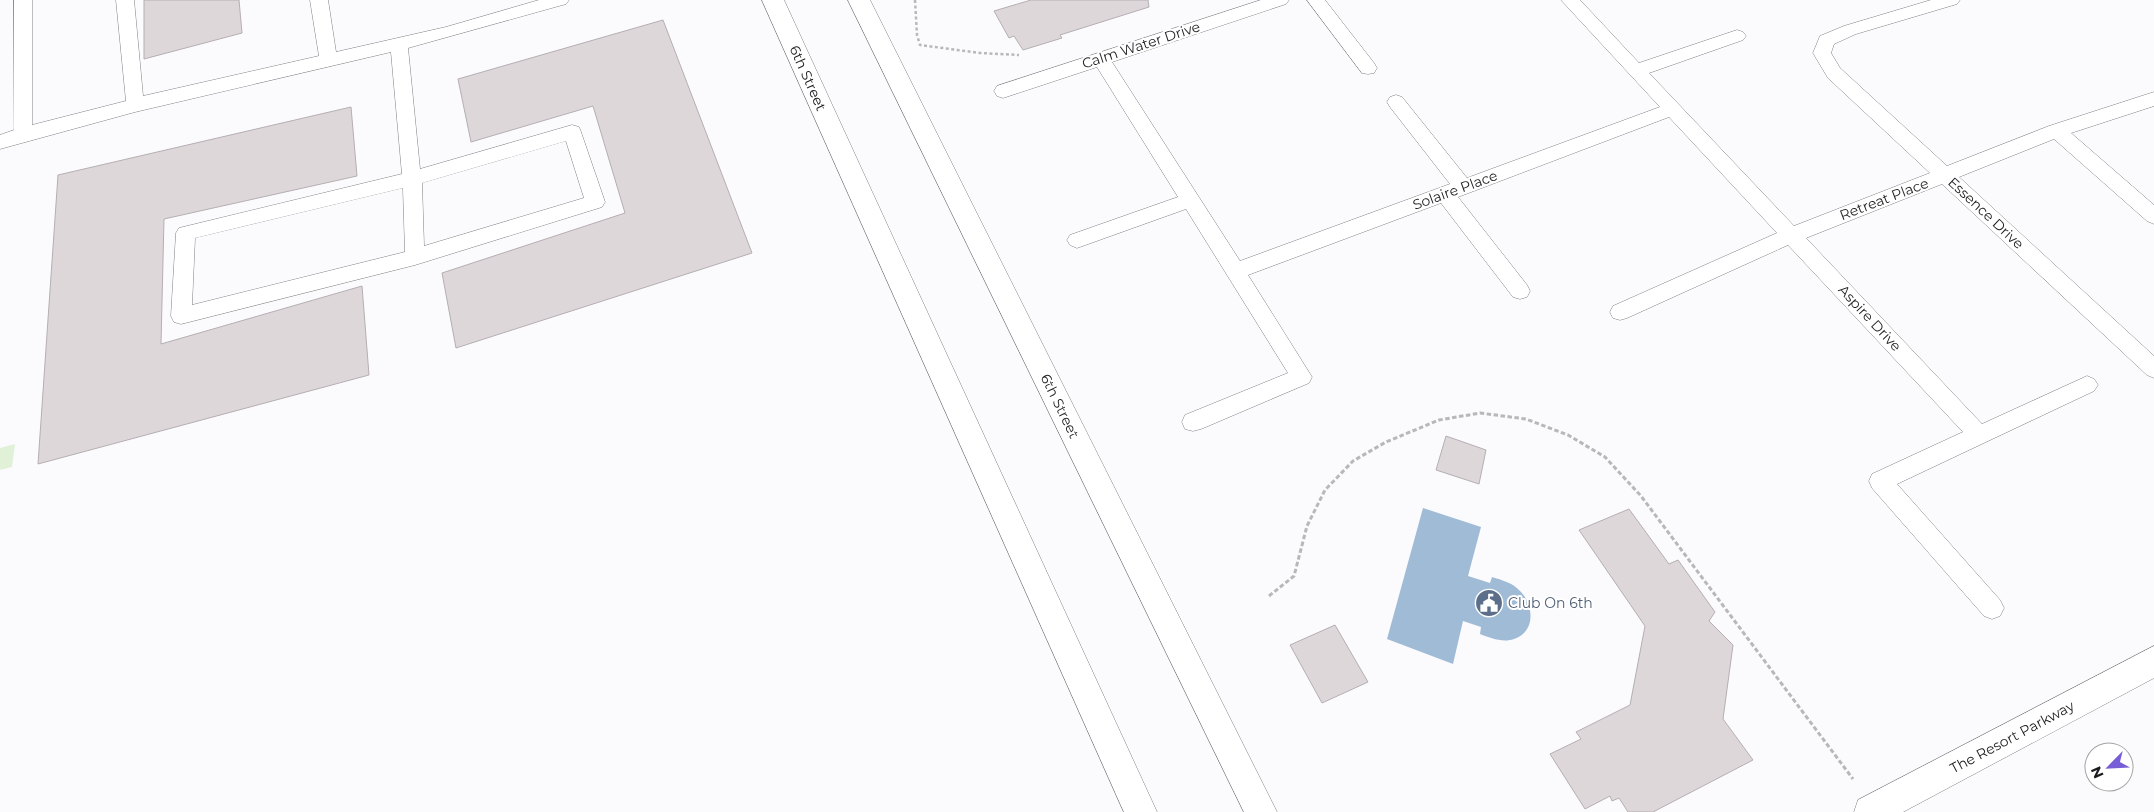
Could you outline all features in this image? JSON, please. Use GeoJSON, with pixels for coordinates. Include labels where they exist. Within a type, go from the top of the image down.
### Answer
{"type":"FeatureCollection","features":[{"type":"Feature","properties":{"kind":"main road","name":"6th Street"},"geometry":{"type":"LineString","coordinates":[[773,0],[1004,512],[1142,812]]}},
{"type":"Feature","properties":{"kind":"main road","name":"6th Street"},"geometry":{"type":"LineString","coordinates":[[859,0],[1261,812]]}},
{"type":"Feature","properties":{"kind":"main road","name":"The Resort Parkway"},"geometry":{"type":"LineString","coordinates":[[1872,810],[2154,661]]}},
{"type":"Feature","properties":{"kind":"lane"},"geometry":{"type":"LineString","coordinates":[[23,0],[23,134]]}},
{"type":"Feature","properties":{"kind":"lane"},"geometry":{"type":"LineString","coordinates":[[125,0],[134,104]]}},
{"type":"Feature","properties":{"kind":"lane"},"geometry":{"type":"LineString","coordinates":[[319,0],[328,59]]}},
{"type":"Feature","properties":{"kind":"lane"},"geometry":{"type":"LineString","coordinates":[[0,142],[134,104],[446,33],[560,0]]}},
{"type":"Feature","properties":{"kind":"lane","name":"Calm Water Drive"},"geometry":{"type":"LineString","coordinates":[[1003,91],[1280,0]]}},
{"type":"Feature","properties":{"kind":"lane"},"geometry":{"type":"LineString","coordinates":[[1316,0],[1368,68]]}},
{"type":"Feature","properties":{"kind":"lane","name":"Aspire Drive"},"geometry":{"type":"LineString","coordinates":[[1570,0],[1978,434]]}},
{"type":"Feature","properties":{"kind":"lane"},"geometry":{"type":"LineString","coordinates":[[1916,4],[1951,0]]}},
{"type":"Feature","properties":{"kind":"lane","name":"Essence Drive"},"geometry":{"type":"LineString","coordinates":[[1916,4],[1826,40],[1822,54],[1834,74],[1946,175],[2154,370]]}},
{"type":"Feature","properties":{"kind":"lane"},"geometry":{"type":"LineString","coordinates":[[1636,70],[1737,36]]}},
{"type":"Feature","properties":{"kind":"lane"},"geometry":{"type":"LineString","coordinates":[[399,44],[412,179],[415,257]]}},
{"type":"Feature","properties":{"kind":"lane"},"geometry":{"type":"LineString","coordinates":[[1102,58],[1302,377],[1193,422]]}},
{"type":"Feature","properties":{"kind":"lane","name":"Retreat Place"},"geometry":{"type":"LineString","coordinates":[[1620,312],[1792,235],[2056,131],[2154,99]]}},
{"type":"Feature","properties":{"kind":"lane"},"geometry":{"type":"LineString","coordinates":[[1396,102],[1520,290]]}},
{"type":"Feature","properties":{"kind":"lane","name":"Solaire Place"},"geometry":{"type":"LineString","coordinates":[[1236,271],[1673,109]]}},
{"type":"Feature","properties":{"kind":"lane"},"geometry":{"type":"LineString","coordinates":[[2056,131],[2154,216]]}},
{"type":"Feature","properties":{"kind":"lane"},"geometry":{"type":"LineString","coordinates":[[572,132],[595,202],[415,257],[181,316],[186,233],[412,179],[572,132]]}},
{"type":"Feature","properties":{"kind":"lane"},"geometry":{"type":"LineString","coordinates":[[1077,240],[1191,200]]}},
{"type":"Feature","properties":{"kind":"lane"},"geometry":{"type":"LineString","coordinates":[[1992,608],[1880,481],[2087,385]]}},
{"type":"Feature","properties":{"kind":"path"},"geometry":{"type":"LineString","coordinates":[[915,0],[917,35],[920,45],[980,53]]}},
{"type":"Feature","properties":{"kind":"path"},"geometry":{"type":"LineString","coordinates":[[1269,596],[1294,576],[1307,526],[1324,490],[1353,461],[1386,442],[1439,420],[1480,413],[1526,419],[1568,434],[1606,457],[1641,496],[1872,810]]}},
{"type":"Feature","properties":{"kind":"green space"},"geometry":{"type":"Polygon","coordinates":[[[15,444],[12,467],[0,470],[0,448],[15,444]]]}},
{"type":"Feature","properties":{"kind":"water"},"geometry":{"type":"Polygon","coordinates":[[[1423,508],[1481,527],[1468,576],[1490,583],[1492,577],[1511,584],[1520,591],[1525,597],[1530,610],[1529,624],[1521,636],[1510,640],[1497,639],[1480,634],[1481,627],[1463,621],[1453,664],[1387,639],[1423,508]]]}},
{"type":"Feature","properties":{"kind":"building"},"geometry":{"type":"Polygon","coordinates":[[[144,0],[239,0],[242,33],[144,59],[144,0]]]}},
{"type":"Feature","properties":{"kind":"building"},"geometry":{"type":"Polygon","coordinates":[[[1031,0],[1148,0],[1149,7],[1060,35],[1062,38],[1023,50],[1014,36],[1009,38],[994,11],[1031,0]]]}},
{"type":"Feature","properties":{"kind":"building"},"geometry":{"type":"Polygon","coordinates":[[[663,20],[752,253],[456,348],[442,273],[625,213],[593,106],[471,142],[458,79],[663,20]]]}},
{"type":"Feature","properties":{"kind":"building"},"geometry":{"type":"Polygon","coordinates":[[[351,107],[357,176],[164,219],[161,344],[362,286],[369,375],[38,464],[58,175],[351,107]]]}},
{"type":"Feature","properties":{"kind":"building"},"geometry":{"type":"Polygon","coordinates":[[[1446,436],[1486,450],[1479,484],[1436,470],[1446,436]]]}},
{"type":"Feature","properties":{"kind":"building"},"geometry":{"type":"Polygon","coordinates":[[[1629,509],[1669,564],[1678,560],[1715,612],[1709,621],[1733,645],[1723,719],[1753,760],[1653,812],[1628,812],[1619,798],[1612,801],[1610,796],[1585,809],[1550,754],[1581,739],[1576,732],[1630,705],[1645,626],[1579,530],[1629,509]]]}},
{"type":"Feature","properties":{"kind":"building"},"geometry":{"type":"Polygon","coordinates":[[[1335,625],[1368,682],[1322,703],[1290,645],[1335,625]]]}},
{"type":"Feature","properties":{"kind":"place","name":"Club On 6th"},"geometry":{"type":"Point","coordinates":[1489,603]}}]}
